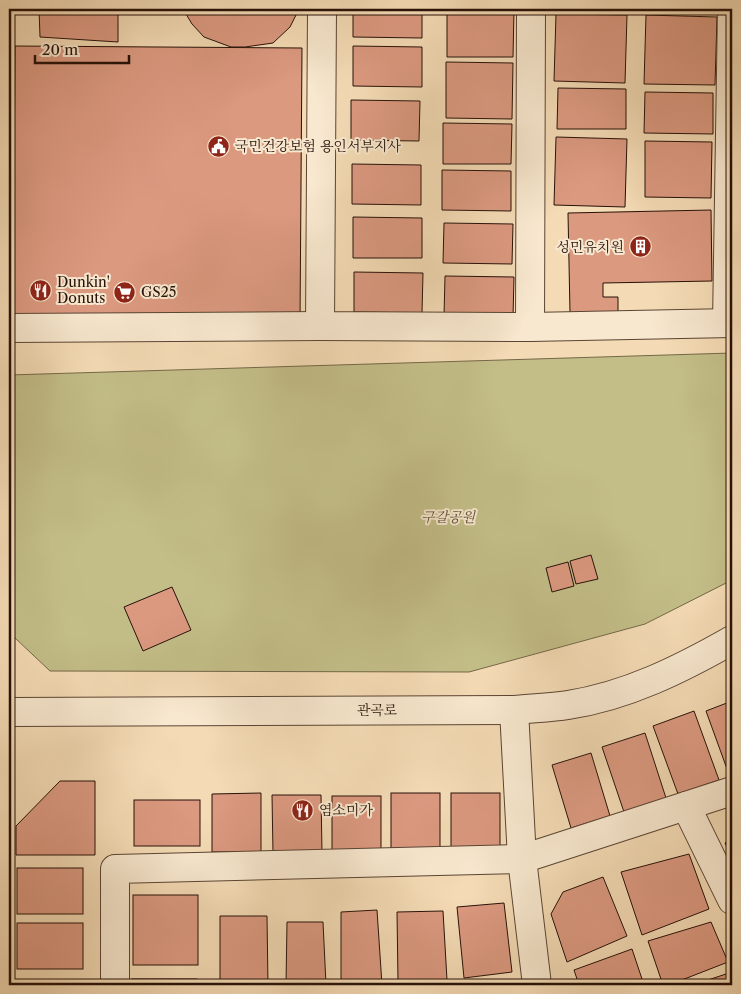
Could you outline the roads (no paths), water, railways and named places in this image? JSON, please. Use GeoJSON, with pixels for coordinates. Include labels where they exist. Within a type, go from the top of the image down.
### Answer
{"type":"FeatureCollection","features":[{"type":"Feature","properties":{"kind":"street"},"geometry":{"type":"LineString","coordinates":[[320,326],[322,9]]}},
{"type":"Feature","properties":{"kind":"street"},"geometry":{"type":"LineString","coordinates":[[530,327],[531,9]]}},
{"type":"Feature","properties":{"kind":"street"},"geometry":{"type":"LineString","coordinates":[[9,328],[530,327],[730,323],[732,9]]}},
{"type":"Feature","properties":{"kind":"street","name":"관곡로"},"geometry":{"type":"LineString","coordinates":[[9,712],[514,710],[568,705],[634,688],[697,660],[732,640]]}},
{"type":"Feature","properties":{"kind":"street"},"geometry":{"type":"LineString","coordinates":[[514,710],[522,859],[537,985]]}},
{"type":"Feature","properties":{"kind":"street"},"geometry":{"type":"LineString","coordinates":[[115,985],[115,869],[522,859],[732,791]]}},
{"type":"Feature","properties":{"kind":"street"},"geometry":{"type":"LineString","coordinates":[[686,806],[732,900]]}},
{"type":"Feature","properties":{"kind":"place","name":"국민건강보험 용인서부지사"},"geometry":{"type":"Point","coordinates":[219,146]}},
{"type":"Feature","properties":{"kind":"place","name":"성민유치원"},"geometry":{"type":"Point","coordinates":[640,247]}},
{"type":"Feature","properties":{"kind":"place","name":"Dunkin' Donuts"},"geometry":{"type":"Point","coordinates":[41,290]}},
{"type":"Feature","properties":{"kind":"place","name":"GS25"},"geometry":{"type":"Point","coordinates":[125,292]}},
{"type":"Feature","properties":{"kind":"place","name":"염소미가"},"geometry":{"type":"Point","coordinates":[303,810]}},
{"type":"Feature","properties":{"kind":"park label","name":"구갈공원"},"geometry":{"type":"Point","coordinates":[448,517]}}]}
